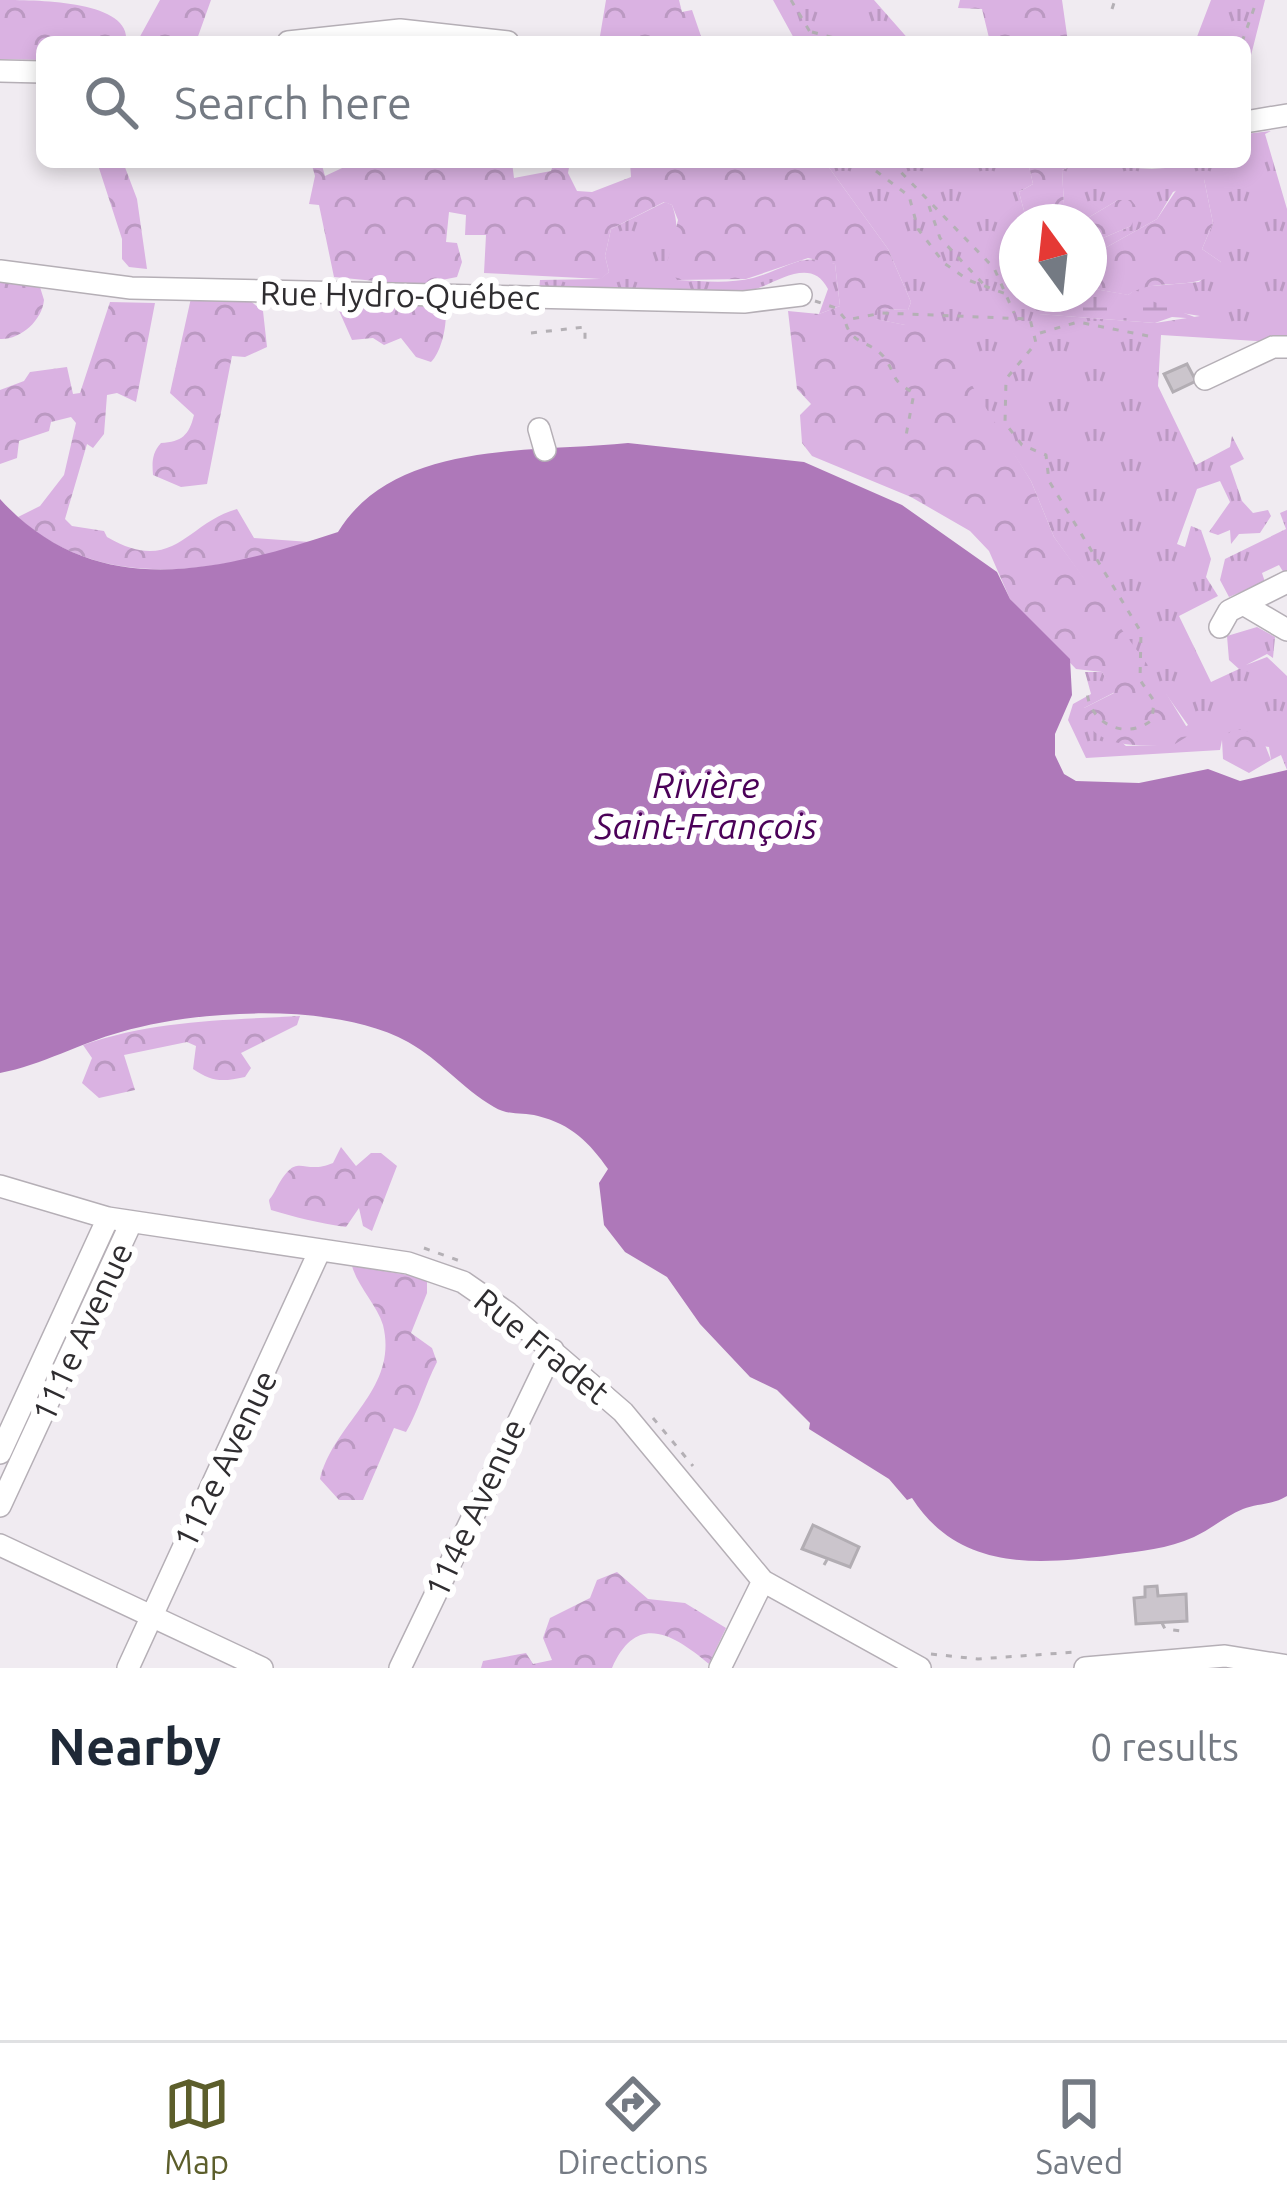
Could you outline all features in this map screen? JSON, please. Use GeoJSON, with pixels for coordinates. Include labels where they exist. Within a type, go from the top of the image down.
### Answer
{"type":"FeatureCollection","features":[{"type":"Feature","properties":{"kind":"street"},"geometry":{"type":"LineString","coordinates":[[344,36],[400,30],[454,36]]}},
{"type":"Feature","properties":{"kind":"street"},"geometry":{"type":"LineString","coordinates":[[0,70],[36,72]]}},
{"type":"Feature","properties":{"kind":"street"},"geometry":{"type":"LineString","coordinates":[[1251,121],[1287,116]]}},
{"type":"Feature","properties":{"kind":"street","name":"Rue Hydro-Québec"},"geometry":{"type":"LineString","coordinates":[[0,272],[131,288],[292,294],[744,302],[801,295]]}},
{"type":"Feature","properties":{"kind":"street"},"geometry":{"type":"LineString","coordinates":[[1205,380],[1273,347],[1287,347]]}},
{"type":"Feature","properties":{"kind":"street"},"geometry":{"type":"LineString","coordinates":[[1220,627],[1229,611],[1287,582]]}},
{"type":"Feature","properties":{"kind":"street"},"geometry":{"type":"LineString","coordinates":[[1243,604],[1287,630]]}},
{"type":"Feature","properties":{"kind":"street","name":"Rue Fradet"},"geometry":{"type":"LineString","coordinates":[[0,1186],[131,1223],[320,1250],[451,1276],[484,1294],[553,1350],[640,1431],[763,1581],[804,1609],[918,1659]]}},
{"type":"Feature","properties":{"kind":"street","name":"111e Avenue"},"geometry":{"type":"LineString","coordinates":[[0,1453],[108,1218]]}},
{"type":"Feature","properties":{"kind":"street","name":"111e Avenue"},"geometry":{"type":"LineString","coordinates":[[0,1506],[131,1223]]}},
{"type":"Feature","properties":{"kind":"street","name":"112e Avenue"},"geometry":{"type":"LineString","coordinates":[[128,1668],[320,1250]]}},
{"type":"Feature","properties":{"kind":"street","name":"114e Avenue"},"geometry":{"type":"LineString","coordinates":[[400,1668],[553,1350]]}},
{"type":"Feature","properties":{"kind":"street"},"geometry":{"type":"LineString","coordinates":[[0,1545],[262,1668]]}},
{"type":"Feature","properties":{"kind":"street"},"geometry":{"type":"LineString","coordinates":[[720,1668],[763,1581]]}},
{"type":"Feature","properties":{"kind":"street"},"geometry":{"type":"LineString","coordinates":[[1083,1660],[1225,1656],[1287,1666]]}},
{"type":"Feature","properties":{"kind":"path"},"geometry":{"type":"LineString","coordinates":[[791,0],[814,36]]}},
{"type":"Feature","properties":{"kind":"path"},"geometry":{"type":"LineString","coordinates":[[1112,9],[1115,0]]}},
{"type":"Feature","properties":{"kind":"path"},"geometry":{"type":"LineString","coordinates":[[1243,36],[1257,0]]}},
{"type":"Feature","properties":{"kind":"path"},"geometry":{"type":"LineString","coordinates":[[812,32],[827,36]]}},
{"type":"Feature","properties":{"kind":"path"},"geometry":{"type":"LineString","coordinates":[[871,168],[913,202],[918,229],[930,249],[968,280],[999,292]]}},
{"type":"Feature","properties":{"kind":"path"},"geometry":{"type":"LineString","coordinates":[[896,168],[999,277]]}},
{"type":"Feature","properties":{"kind":"path"},"geometry":{"type":"LineString","coordinates":[[928,205],[940,238],[989,290]]}},
{"type":"Feature","properties":{"kind":"path"},"geometry":{"type":"LineString","coordinates":[[801,295],[836,308],[848,332],[881,354],[891,380],[914,393],[905,441]]}},
{"type":"Feature","properties":{"kind":"path"},"geometry":{"type":"LineString","coordinates":[[846,320],[881,313],[1015,315],[1030,320],[1036,333],[1032,351],[1006,380],[1005,423],[1022,445],[1046,455],[1048,481],[1141,632],[1140,680],[1154,701],[1152,720],[1139,728],[1104,724],[1093,714],[1087,691]]}},
{"type":"Feature","properties":{"kind":"path"},"geometry":{"type":"LineString","coordinates":[[1036,333],[1078,322],[1148,336]]}},
{"type":"Feature","properties":{"kind":"path"},"geometry":{"type":"LineString","coordinates":[[531,333],[584,327],[586,342]]}},
{"type":"Feature","properties":{"kind":"path","name":"Rue Fradet"},"geometry":{"type":"LineString","coordinates":[[436,1251],[470,1265]]}},
{"type":"Feature","properties":{"kind":"path","name":"Rue Fradet"},"geometry":{"type":"LineString","coordinates":[[646,1410],[699,1475]]}},
{"type":"Feature","properties":{"kind":"path"},"geometry":{"type":"LineString","coordinates":[[824,1565],[828,1558]]}},
{"type":"Feature","properties":{"kind":"path"},"geometry":{"type":"LineString","coordinates":[[1162,1623],[1166,1629],[1181,1631]]}},
{"type":"Feature","properties":{"kind":"path"},"geometry":{"type":"LineString","coordinates":[[918,1659],[1083,1660]]}},
{"type":"Feature","properties":{"kind":"green space"},"geometry":{"type":"Polygon","coordinates":[[[0,0],[78,5],[114,18],[124,28],[125,36],[36,36],[36,60],[0,59],[0,0]]]}},
{"type":"Feature","properties":{"kind":"green space"},"geometry":{"type":"Polygon","coordinates":[[[160,0],[211,0],[198,36],[140,36],[160,0]]]}},
{"type":"Feature","properties":{"kind":"green space"},"geometry":{"type":"Polygon","coordinates":[[[606,0],[679,0],[682,12],[692,10],[701,36],[600,36],[606,0]]]}},
{"type":"Feature","properties":{"kind":"green space"},"geometry":{"type":"Polygon","coordinates":[[[773,0],[874,0],[906,36],[793,36],[773,0]]]}},
{"type":"Feature","properties":{"kind":"green space"},"geometry":{"type":"Polygon","coordinates":[[[960,0],[1062,0],[1067,36],[989,36],[982,9],[958,8],[960,0]]]}},
{"type":"Feature","properties":{"kind":"green space"},"geometry":{"type":"Polygon","coordinates":[[[1211,0],[1265,0],[1251,55],[1251,36],[1197,36],[1211,0]]]}},
{"type":"Feature","properties":{"kind":"green space"},"geometry":{"type":"Polygon","coordinates":[[[1271,131],[1265,134],[1287,209],[1287,343],[1161,335],[1158,386],[1196,465],[1230,447],[1232,436],[1244,459],[1230,466],[1242,501],[1253,513],[1268,510],[1271,516],[1260,533],[1239,534],[1231,544],[1230,530],[1218,535],[1209,532],[1230,502],[1220,481],[1197,489],[1177,544],[1185,547],[1191,526],[1201,530],[1211,559],[1206,577],[1218,596],[1179,616],[1211,682],[1239,669],[1229,660],[1227,636],[1257,627],[1275,637],[1273,658],[1267,654],[1246,665],[1267,657],[1287,676],[1287,770],[1281,755],[1271,760],[1269,747],[1222,740],[1220,750],[1086,758],[1068,720],[1073,704],[1091,694],[1085,672],[1102,672],[1115,692],[1084,708],[1126,746],[1157,745],[1188,725],[1054,537],[1031,481],[993,422],[905,325],[875,319],[878,309],[908,310],[911,302],[888,249],[829,168],[1029,168],[1033,184],[1019,192],[1022,204],[999,204],[999,312],[1155,323],[1200,316],[1169,311],[1128,295],[1139,287],[1199,282],[1221,262],[1202,249],[1213,223],[1204,179],[1173,192],[1157,219],[1107,247],[1107,236],[1131,226],[1118,200],[1107,207],[1064,204],[1062,170],[1251,168],[1251,133],[1271,131]]]}},
{"type":"Feature","properties":{"kind":"green space"},"geometry":{"type":"Polygon","coordinates":[[[99,168],[125,168],[137,199],[147,269],[129,267],[122,259],[122,239],[99,168]]]}},
{"type":"Feature","properties":{"kind":"green space"},"geometry":{"type":"Polygon","coordinates":[[[313,168],[323,168],[325,176],[342,168],[513,168],[514,178],[569,168],[577,191],[592,192],[631,177],[630,168],[829,168],[888,249],[911,302],[908,310],[878,309],[876,319],[925,329],[949,348],[1031,481],[1054,537],[1155,675],[1191,734],[1164,751],[1157,745],[1125,744],[1096,733],[1081,717],[1084,708],[1114,693],[1102,672],[1076,669],[1032,623],[1010,599],[989,551],[970,531],[911,497],[812,456],[802,443],[800,415],[811,404],[797,389],[788,311],[819,314],[840,306],[835,264],[808,258],[746,279],[677,280],[667,263],[678,220],[672,205],[664,202],[611,229],[605,256],[609,272],[601,279],[484,273],[486,235],[465,235],[466,215],[449,212],[446,242],[457,243],[462,262],[457,277],[416,285],[334,277],[319,205],[309,204],[313,168]]]}},
{"type":"Feature","properties":{"kind":"green space"},"geometry":{"type":"Polygon","coordinates":[[[1029,168],[1068,168],[1062,170],[1064,204],[1022,204],[1019,192],[1033,184],[1029,168]]]}},
{"type":"Feature","properties":{"kind":"green space"},"geometry":{"type":"Polygon","coordinates":[[[1204,179],[1213,223],[1202,249],[1221,262],[1219,270],[1198,281],[1150,286],[1128,295],[1107,291],[1107,247],[1157,219],[1181,183],[1204,179]]]}},
{"type":"Feature","properties":{"kind":"green space"},"geometry":{"type":"Polygon","coordinates":[[[1131,200],[1139,210],[1131,226],[1107,236],[1107,207],[1131,200]]]}},
{"type":"Feature","properties":{"kind":"green space"},"geometry":{"type":"Polygon","coordinates":[[[665,202],[672,205],[676,223],[677,280],[744,280],[803,260],[824,260],[835,264],[840,306],[819,314],[828,289],[820,279],[801,273],[725,295],[539,290],[540,280],[600,279],[609,272],[605,256],[611,229],[665,202]]]}},
{"type":"Feature","properties":{"kind":"green space"},"geometry":{"type":"Polygon","coordinates":[[[0,281],[40,287],[44,300],[29,328],[0,339],[0,281]]]}},
{"type":"Feature","properties":{"kind":"green space"},"geometry":{"type":"Polygon","coordinates":[[[1107,291],[1141,297],[1200,319],[1172,317],[1155,323],[1038,314],[1107,312],[1107,291]]]}},
{"type":"Feature","properties":{"kind":"green space"},"geometry":{"type":"Polygon","coordinates":[[[191,298],[249,300],[263,311],[267,347],[245,357],[232,356],[207,484],[181,487],[153,475],[153,462],[161,443],[184,436],[194,415],[170,393],[191,298]]]}},
{"type":"Feature","properties":{"kind":"green space"},"geometry":{"type":"Polygon","coordinates":[[[110,302],[155,303],[136,402],[117,393],[107,395],[104,434],[93,448],[87,444],[65,519],[72,526],[104,531],[130,548],[148,551],[178,543],[237,509],[254,538],[310,542],[197,567],[121,566],[50,541],[18,517],[40,506],[64,475],[76,423],[71,417],[51,422],[49,431],[19,441],[17,458],[0,464],[0,390],[24,381],[30,372],[67,367],[73,394],[80,393],[110,302]]]}},
{"type":"Feature","properties":{"kind":"green space"},"geometry":{"type":"Polygon","coordinates":[[[336,304],[445,307],[438,351],[431,362],[416,357],[401,338],[384,345],[373,338],[352,340],[336,304]]]}},
{"type":"Feature","properties":{"kind":"green space"},"geometry":{"type":"Polygon","coordinates":[[[1287,510],[1287,578],[1279,565],[1262,573],[1265,582],[1229,597],[1220,580],[1225,559],[1286,529],[1280,513],[1287,510]]]}},
{"type":"Feature","properties":{"kind":"green space"},"geometry":{"type":"Polygon","coordinates":[[[1234,728],[1261,735],[1271,760],[1249,773],[1223,759],[1222,740],[1234,728]]]}},
{"type":"Feature","properties":{"kind":"green space"},"geometry":{"type":"Polygon","coordinates":[[[300,1016],[297,1025],[241,1053],[251,1068],[245,1077],[218,1080],[193,1069],[196,1046],[187,1042],[124,1055],[135,1090],[99,1098],[82,1083],[92,1058],[83,1045],[136,1030],[300,1016]]]}},
{"type":"Feature","properties":{"kind":"green space"},"geometry":{"type":"Polygon","coordinates":[[[341,1147],[356,1166],[371,1153],[381,1153],[397,1166],[372,1231],[363,1226],[359,1208],[346,1227],[271,1210],[269,1200],[289,1170],[333,1163],[341,1147]]]}},
{"type":"Feature","properties":{"kind":"green space"},"geometry":{"type":"Polygon","coordinates":[[[352,1266],[427,1278],[427,1293],[411,1333],[432,1348],[437,1362],[406,1432],[394,1428],[363,1500],[339,1500],[320,1479],[338,1440],[374,1387],[385,1348],[383,1325],[352,1266]]]}},
{"type":"Feature","properties":{"kind":"green space"},"geometry":{"type":"Polygon","coordinates":[[[617,1572],[648,1599],[685,1603],[726,1628],[709,1664],[670,1637],[644,1634],[622,1650],[612,1668],[481,1668],[483,1661],[526,1653],[533,1664],[552,1660],[543,1638],[550,1618],[590,1598],[597,1580],[617,1572]]]}},
{"type":"Feature","properties":{"kind":"water","name":"Rivière Saint-François"},"geometry":{"type":"Polygon","coordinates":[[[628,443],[804,462],[902,505],[997,572],[1010,599],[1070,659],[1072,695],[1055,734],[1055,755],[1064,774],[1076,781],[1139,783],[1208,769],[1240,781],[1287,770],[1287,1496],[1243,1509],[1200,1534],[1154,1549],[1056,1561],[1002,1558],[976,1551],[931,1522],[889,1479],[809,1429],[810,1423],[777,1390],[750,1377],[700,1324],[667,1277],[625,1252],[604,1225],[599,1183],[608,1169],[579,1136],[550,1120],[494,1107],[420,1049],[378,1029],[306,1015],[189,1018],[121,1032],[0,1073],[0,499],[37,532],[77,554],[118,566],[161,570],[249,558],[338,532],[363,502],[394,480],[430,466],[510,451],[628,443]]]}},
{"type":"Feature","properties":{"kind":"building"},"geometry":{"type":"Polygon","coordinates":[[[1187,364],[1196,381],[1173,392],[1164,374],[1187,364]]]}},
{"type":"Feature","properties":{"kind":"building"},"geometry":{"type":"Polygon","coordinates":[[[813,1525],[859,1547],[850,1567],[802,1549],[813,1525]]]}},
{"type":"Feature","properties":{"kind":"building"},"geometry":{"type":"Polygon","coordinates":[[[1157,1586],[1158,1596],[1186,1594],[1187,1621],[1136,1624],[1134,1598],[1145,1597],[1145,1587],[1157,1586]]]}}]}
